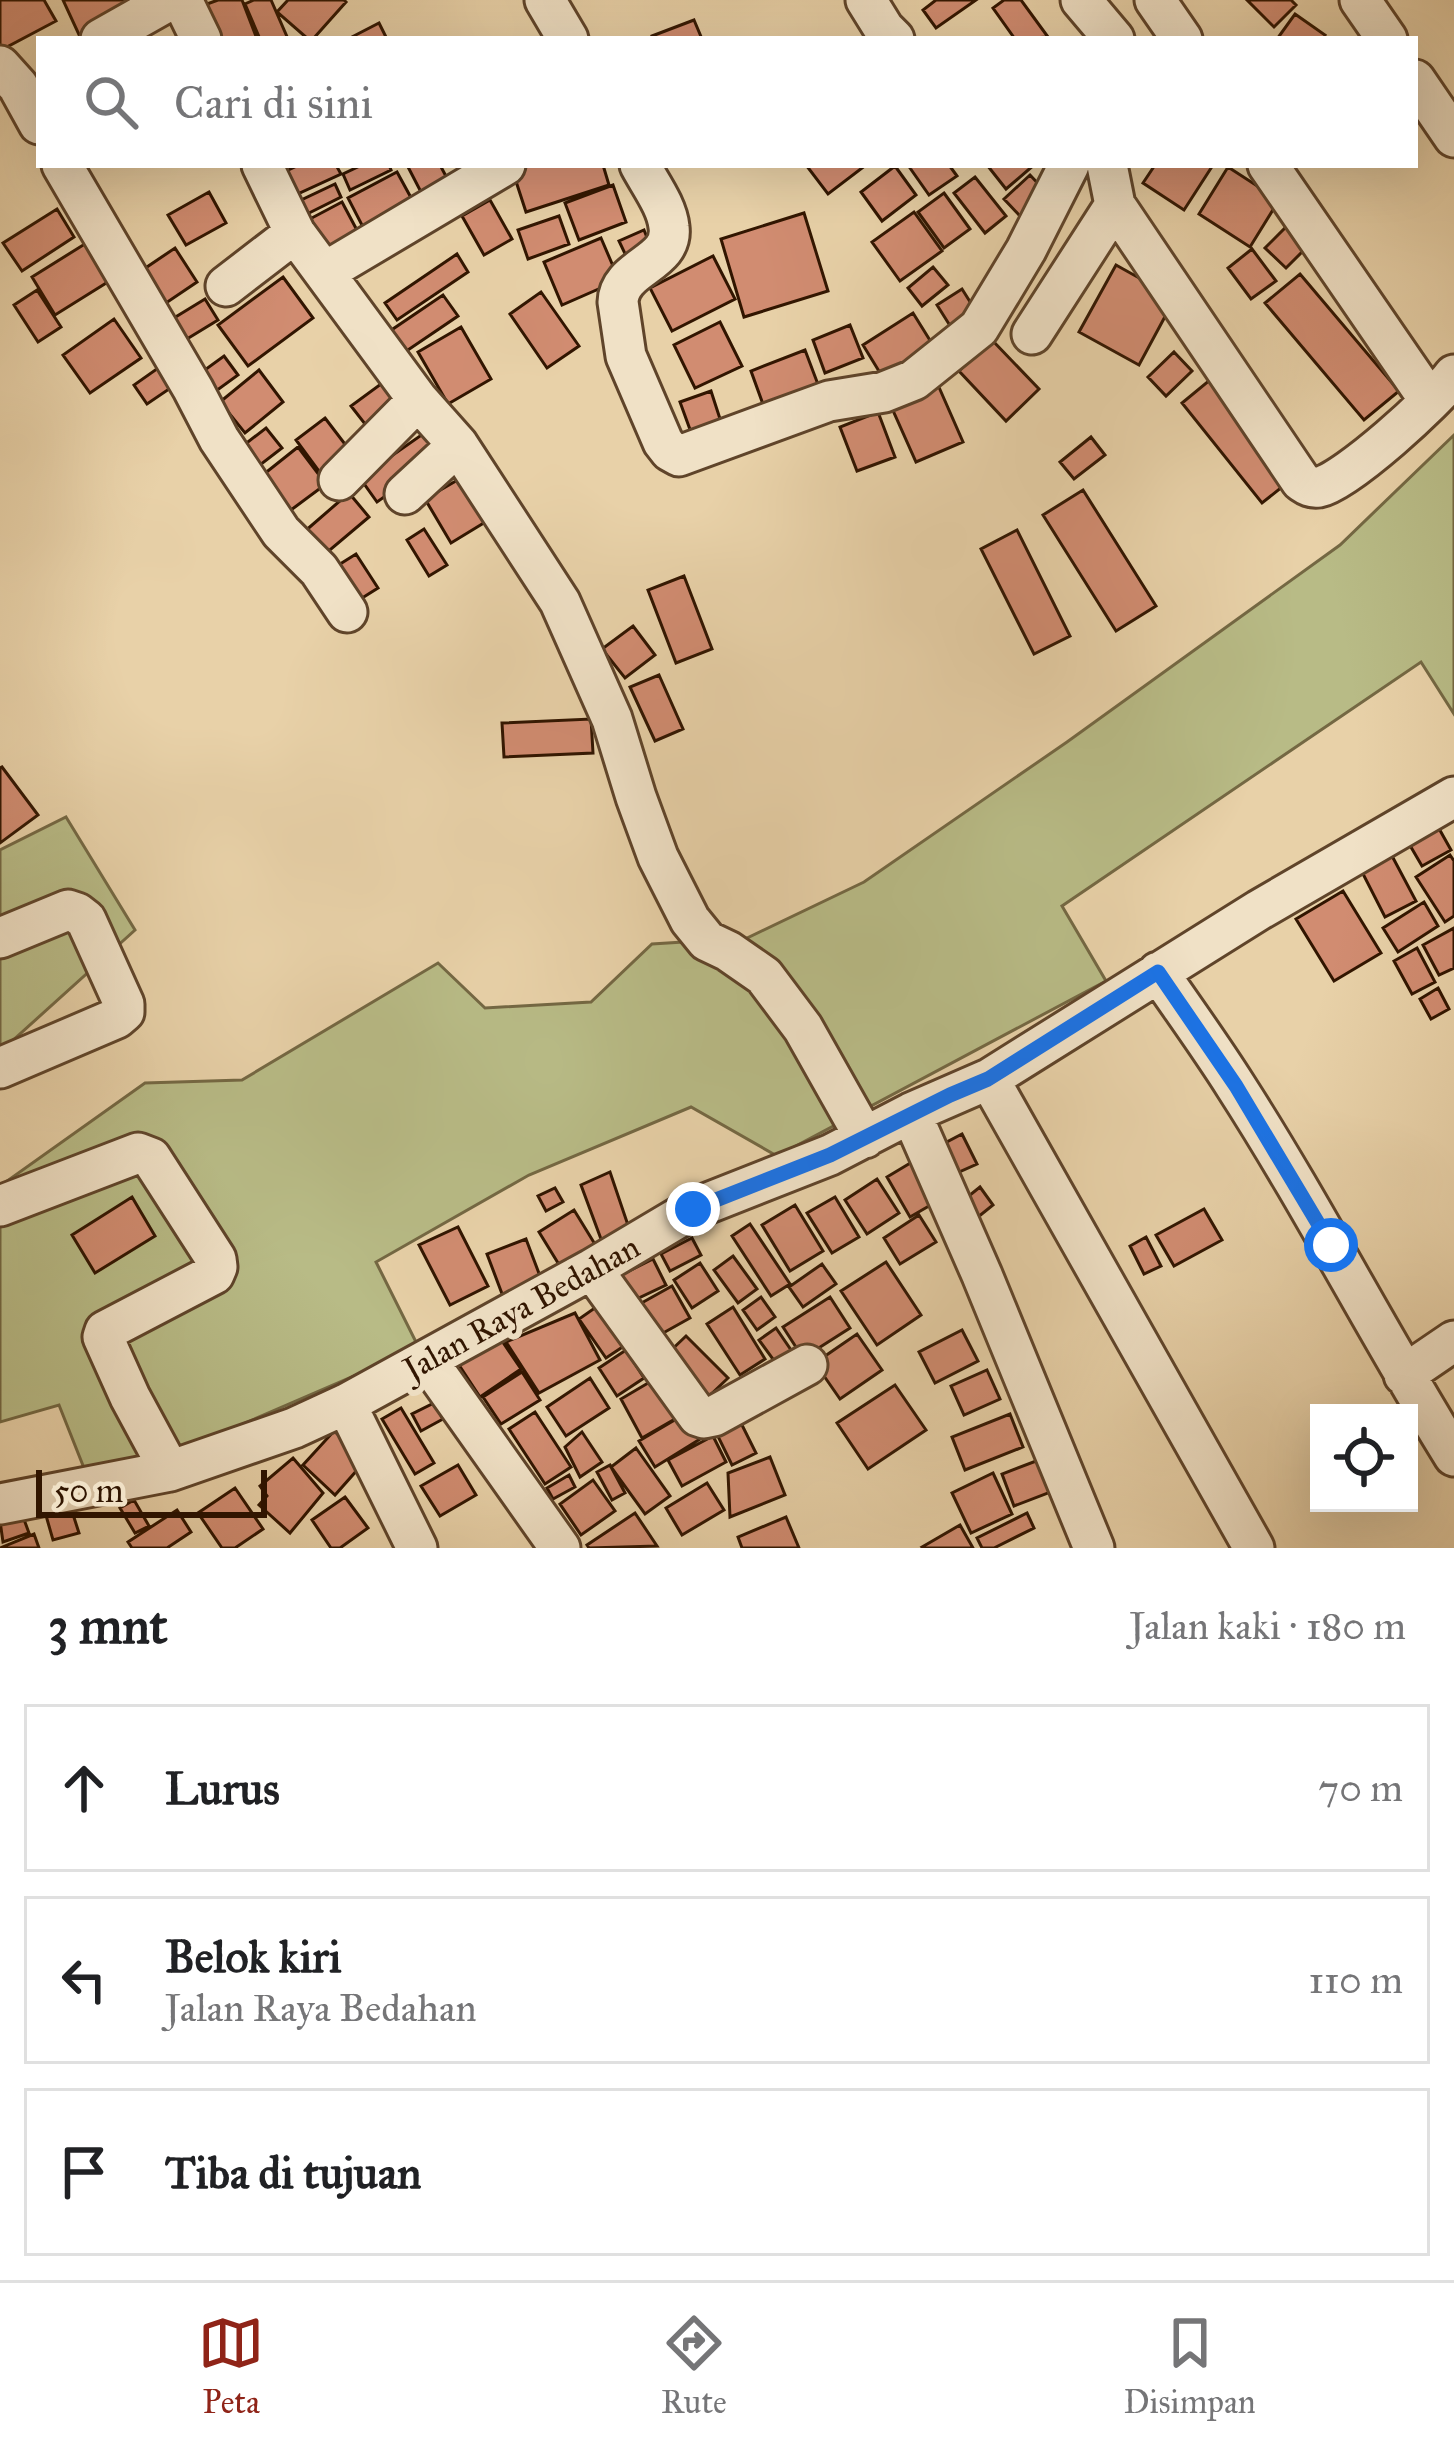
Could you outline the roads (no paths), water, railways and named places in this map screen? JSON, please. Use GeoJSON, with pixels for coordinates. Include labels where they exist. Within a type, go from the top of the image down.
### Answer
{"type":"FeatureCollection","features":[{"type":"Feature","properties":{"kind":"street"},"geometry":{"type":"LineString","coordinates":[[106,36],[170,0]]}},
{"type":"Feature","properties":{"kind":"street"},"geometry":{"type":"LineString","coordinates":[[182,0],[200,36]]}},
{"type":"Feature","properties":{"kind":"street"},"geometry":{"type":"LineString","coordinates":[[544,0],[566,36]]}},
{"type":"Feature","properties":{"kind":"street"},"geometry":{"type":"LineString","coordinates":[[866,0],[891,36]]}},
{"type":"Feature","properties":{"kind":"street"},"geometry":{"type":"LineString","coordinates":[[1081,0],[1111,36]]}},
{"type":"Feature","properties":{"kind":"street"},"geometry":{"type":"LineString","coordinates":[[1130,36],[1143,0]]}},
{"type":"Feature","properties":{"kind":"street"},"geometry":{"type":"LineString","coordinates":[[1155,0],[1180,36]]}},
{"type":"Feature","properties":{"kind":"street"},"geometry":{"type":"LineString","coordinates":[[1360,0],[1385,36]]}},
{"type":"Feature","properties":{"kind":"street"},"geometry":{"type":"LineString","coordinates":[[14,80],[36,119]]}},
{"type":"Feature","properties":{"kind":"street"},"geometry":{"type":"LineString","coordinates":[[1418,84],[1454,137]]}},
{"type":"Feature","properties":{"kind":"street"},"geometry":{"type":"LineString","coordinates":[[64,168],[219,440],[281,532],[319,570],[346,612]]}},
{"type":"Feature","properties":{"kind":"street"},"geometry":{"type":"LineString","coordinates":[[263,168],[295,233],[418,400],[458,445],[560,602],[612,718],[658,857],[690,920],[706,940],[764,976],[803,1028],[865,1138]]}},
{"type":"Feature","properties":{"kind":"street"},"geometry":{"type":"LineString","coordinates":[[326,272],[500,168]]}},
{"type":"Feature","properties":{"kind":"street"},"geometry":{"type":"LineString","coordinates":[[642,168],[670,233],[665,249],[625,280],[617,293],[618,302],[626,356],[662,442],[679,456],[829,401],[884,392],[914,380],[979,328],[1067,168]]}},
{"type":"Feature","properties":{"kind":"street"},"geometry":{"type":"LineString","coordinates":[[1108,168],[1114,205],[1301,481],[1320,487],[1346,472],[1442,388],[1270,168]]}},
{"type":"Feature","properties":{"kind":"street"},"geometry":{"type":"LineString","coordinates":[[1032,334],[1114,205]]}},
{"type":"Feature","properties":{"kind":"street"},"geometry":{"type":"LineString","coordinates":[[226,286],[295,233]]}},
{"type":"Feature","properties":{"kind":"street"},"geometry":{"type":"LineString","coordinates":[[339,480],[418,400]]}},
{"type":"Feature","properties":{"kind":"street"},"geometry":{"type":"LineString","coordinates":[[405,494],[458,445]]}},
{"type":"Feature","properties":{"kind":"street","name":"Jalan Raya Bedahan"},"geometry":{"type":"LineString","coordinates":[[0,1504],[170,1472],[294,1428],[346,1404],[693,1209],[830,1155],[988,1079],[1357,852],[1449,812]]}},
{"type":"Feature","properties":{"kind":"street"},"geometry":{"type":"LineString","coordinates":[[0,938],[68,910],[77,913],[86,920],[124,1012],[0,1068]]}},
{"type":"Feature","properties":{"kind":"street"},"geometry":{"type":"LineString","coordinates":[[1158,972],[1236,1086],[1454,1456]]}},
{"type":"Feature","properties":{"kind":"street"},"geometry":{"type":"LineString","coordinates":[[988,1079],[1246,1545]]}},
{"type":"Feature","properties":{"kind":"street"},"geometry":{"type":"LineString","coordinates":[[911,1113],[1094,1548]]}},
{"type":"Feature","properties":{"kind":"street"},"geometry":{"type":"LineString","coordinates":[[0,1206],[138,1153],[151,1158],[162,1174],[217,1267],[214,1274],[105,1331],[103,1337],[170,1472]]}},
{"type":"Feature","properties":{"kind":"street"},"geometry":{"type":"LineString","coordinates":[[592,1269],[698,1416],[714,1416],[807,1365]]}},
{"type":"Feature","properties":{"kind":"street"},"geometry":{"type":"LineString","coordinates":[[1404,1375],[1454,1341]]}},
{"type":"Feature","properties":{"kind":"street"},"geometry":{"type":"LineString","coordinates":[[428,1360],[560,1548]]}},
{"type":"Feature","properties":{"kind":"street"},"geometry":{"type":"LineString","coordinates":[[346,1404],[417,1548]]}}]}
